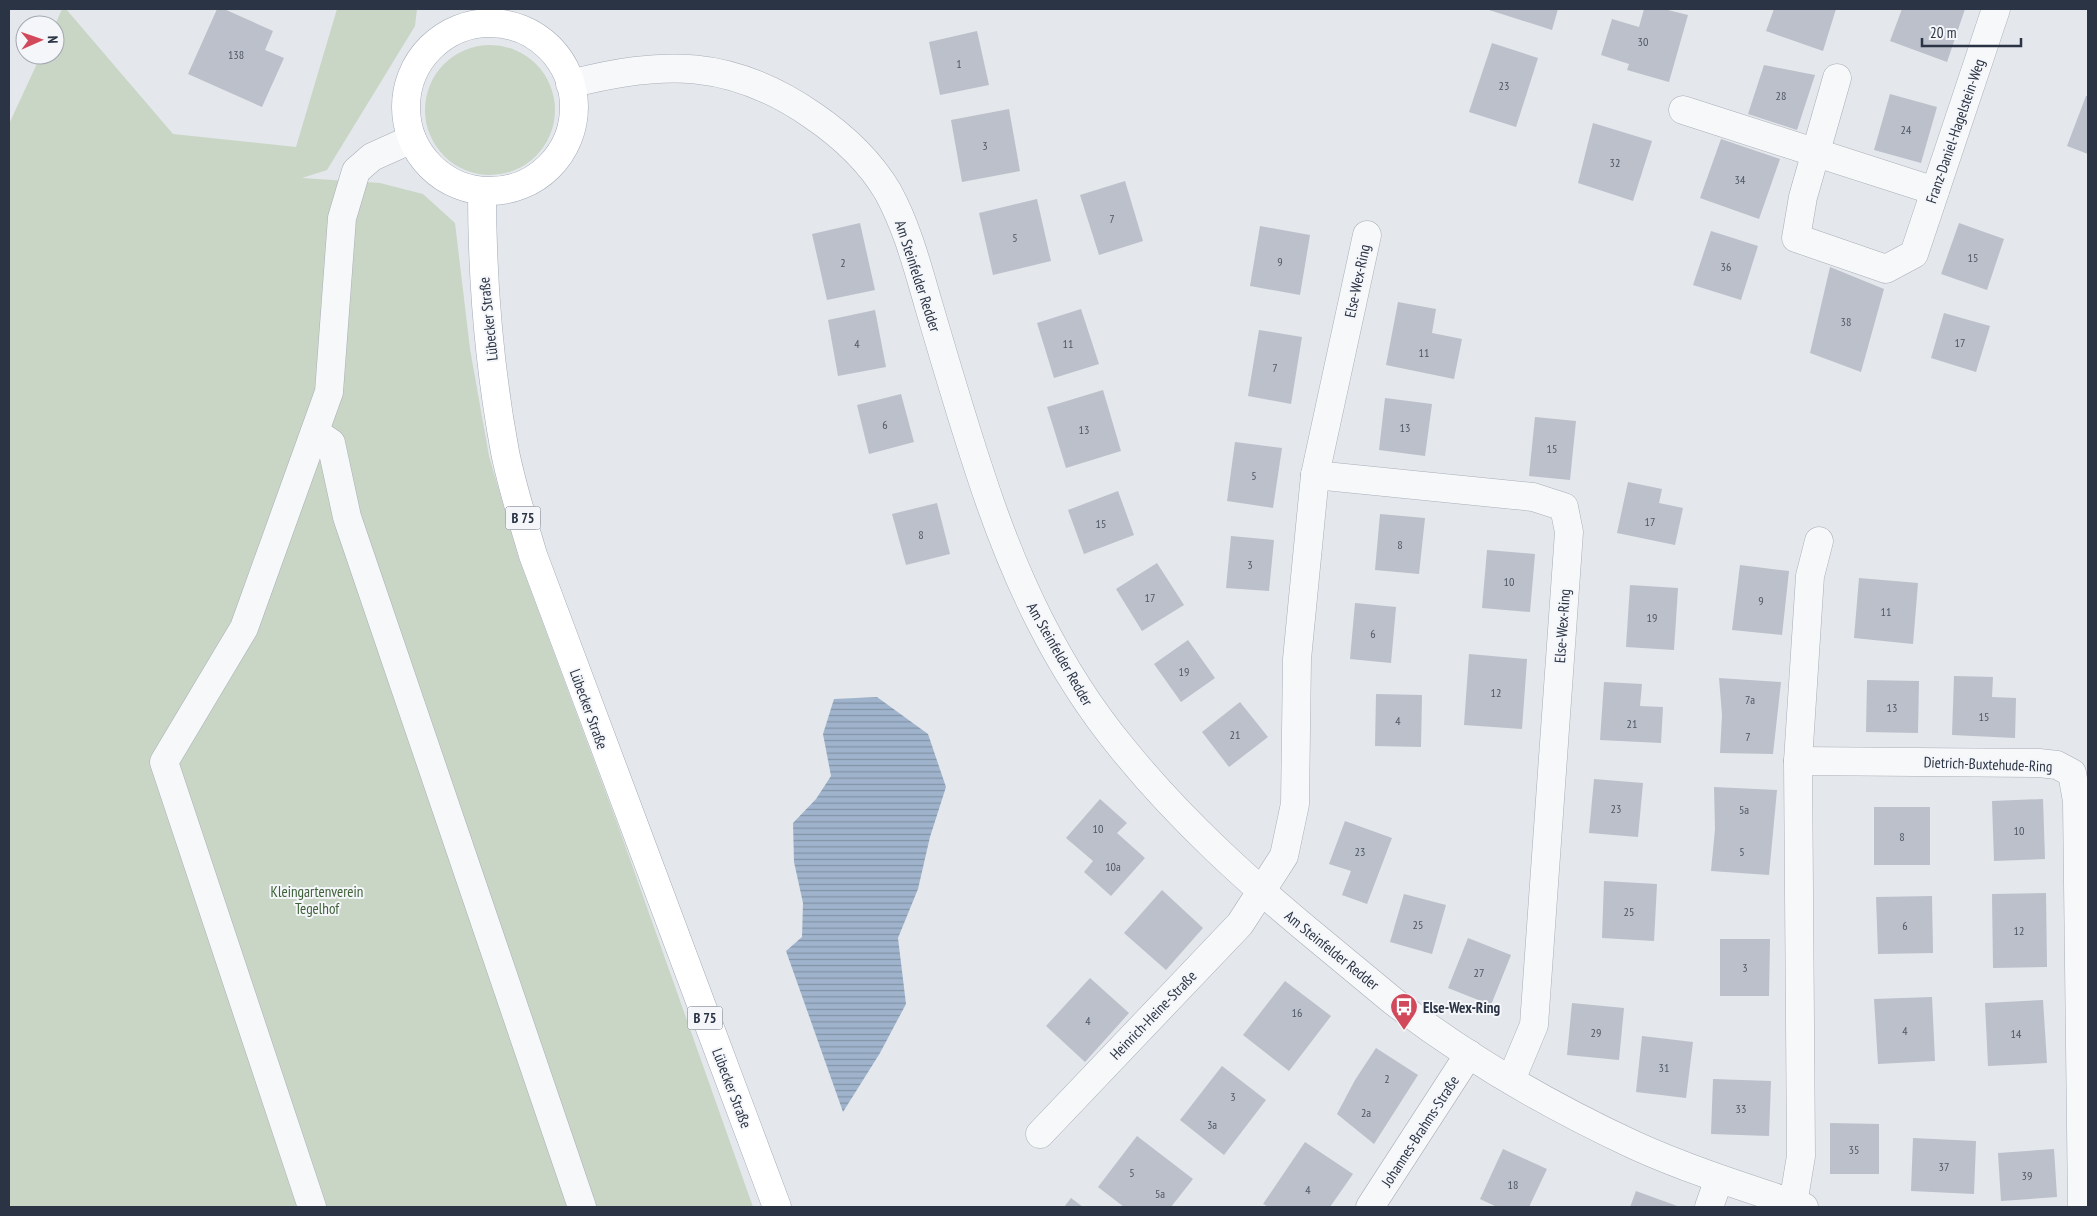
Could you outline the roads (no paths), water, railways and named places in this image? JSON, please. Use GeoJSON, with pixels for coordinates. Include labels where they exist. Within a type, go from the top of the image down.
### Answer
{"type":"FeatureCollection","features":[{"type":"Feature","properties":{"kind":"main road"},"geometry":{"type":"LineString","coordinates":[[479,16],[509,25],[534,36],[550,48],[561,64],[570,84],[574,102],[572,124],[565,146],[555,161],[542,174],[509,190],[482,192],[457,185],[437,173],[421,157],[412,139],[405,110],[406,94],[411,77],[419,61],[431,46],[479,16]]}},
{"type":"Feature","properties":{"kind":"main road","name":"Lübecker Straße"},"geometry":{"type":"LineString","coordinates":[[482,192],[483,270],[489,346],[505,453],[533,555],[776,1207]]}},
{"type":"Feature","properties":{"kind":"street","name":"Franz-Daniel-Hagelstein-Weg"},"geometry":{"type":"LineString","coordinates":[[1816,152],[1803,197],[1796,238],[1886,269],[1914,254],[1996,9]]}},
{"type":"Feature","properties":{"kind":"street","name":"Am Steinfelder Redder"},"geometry":{"type":"LineString","coordinates":[[570,84],[626,72],[656,69],[690,68],[727,73],[768,89],[806,111],[840,136],[869,164],[890,196],[910,243],[980,474],[1012,564],[1039,622],[1079,690],[1122,749],[1177,809],[1262,893],[1394,1002],[1470,1054],[1511,1080],[1635,1146],[1719,1179],[1799,1205]]}},
{"type":"Feature","properties":{"kind":"street"},"geometry":{"type":"LineString","coordinates":[[1816,152],[1837,78]]}},
{"type":"Feature","properties":{"kind":"street"},"geometry":{"type":"LineString","coordinates":[[1683,110],[1935,191]]}},
{"type":"Feature","properties":{"kind":"street"},"geometry":{"type":"LineString","coordinates":[[312,1207],[164,762],[244,628],[329,392],[342,218],[356,172],[372,158],[412,139]]}},
{"type":"Feature","properties":{"kind":"street","name":"Else-Wex-Ring"},"geometry":{"type":"LineString","coordinates":[[1262,893],[1284,856],[1295,804],[1298,659],[1315,475],[1367,235]]}},
{"type":"Feature","properties":{"kind":"street"},"geometry":{"type":"LineString","coordinates":[[315,432],[331,443],[346,517],[376,599],[582,1207]]}},
{"type":"Feature","properties":{"kind":"street","name":"Else-Wex-Ring"},"geometry":{"type":"LineString","coordinates":[[1315,475],[1533,497],[1564,507],[1569,532],[1534,1025],[1511,1080]]}},
{"type":"Feature","properties":{"kind":"street"},"geometry":{"type":"LineString","coordinates":[[1799,1205],[1798,761],[1810,576],[1819,541]]}},
{"type":"Feature","properties":{"kind":"street","name":"Dietrich-Buxtehude-Ring"},"geometry":{"type":"LineString","coordinates":[[1798,761],[2039,763],[2057,765],[2072,773],[2078,801],[2082,1207]]}},
{"type":"Feature","properties":{"kind":"street","name":"Heinrich-Heine-Straße"},"geometry":{"type":"LineString","coordinates":[[1040,1134],[1240,924],[1262,893]]}},
{"type":"Feature","properties":{"kind":"street","name":"Johannes-Brahms-Straße"},"geometry":{"type":"LineString","coordinates":[[1370,1207],[1470,1054]]}},
{"type":"Feature","properties":{"kind":"street"},"geometry":{"type":"LineString","coordinates":[[1709,1207],[1719,1179]]}},
{"type":"Feature","properties":{"kind":"water"},"geometry":{"type":"Polygon","coordinates":[[[877,697],[928,734],[946,787],[930,837],[918,889],[898,938],[906,1004],[880,1053],[843,1112],[786,951],[802,937],[803,903],[794,862],[793,823],[816,799],[831,776],[823,734],[834,699],[877,697]]]}},
{"type":"Feature","properties":{"kind":"place","name":"Else-Wex-Ring"},"geometry":{"type":"Point","coordinates":[1404,1031]}},
{"type":"Feature","properties":{"kind":"park label","name":"Kleingartenverein Tegelhof"},"geometry":{"type":"Point","coordinates":[317,900]}}]}
